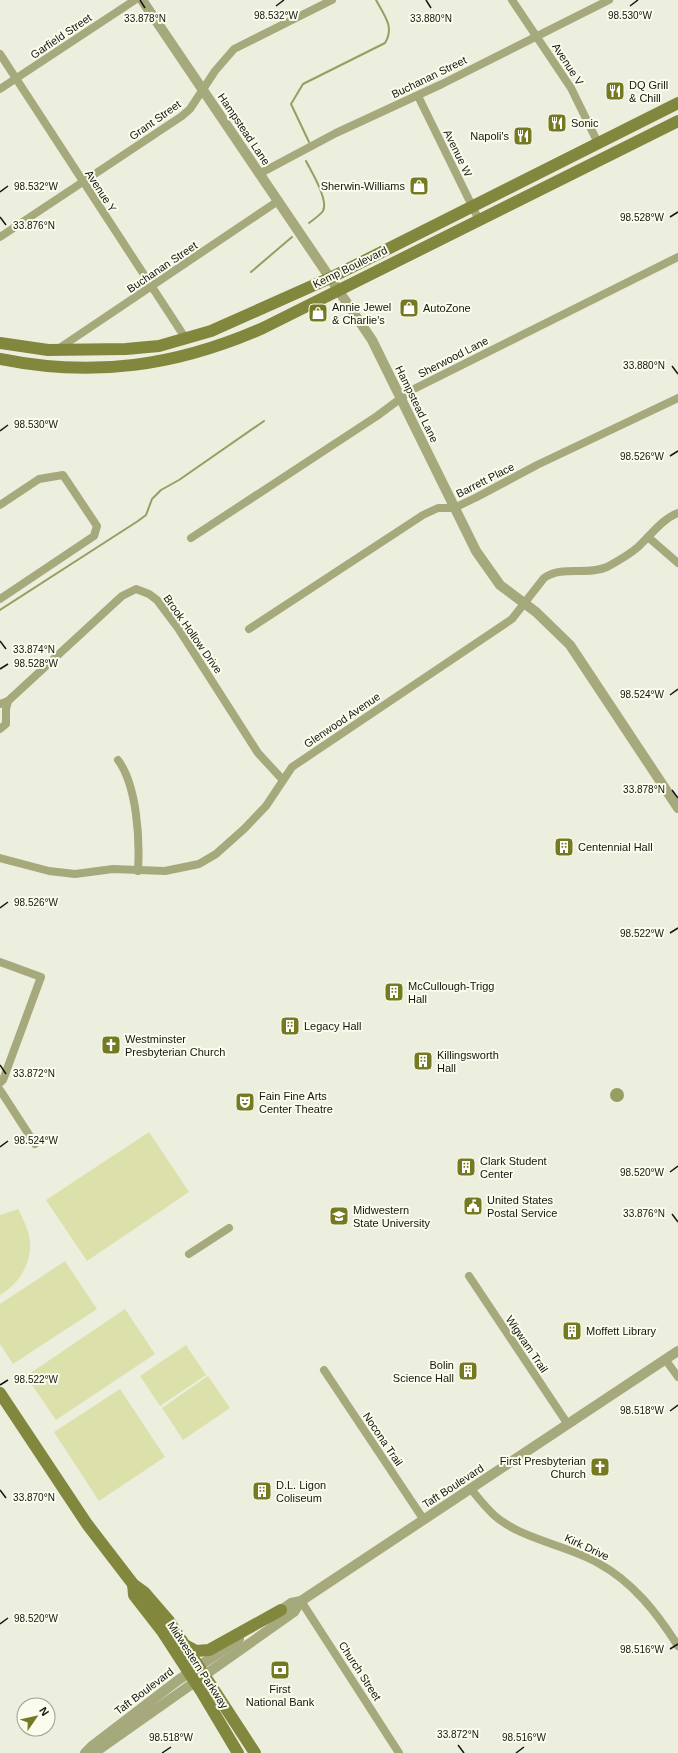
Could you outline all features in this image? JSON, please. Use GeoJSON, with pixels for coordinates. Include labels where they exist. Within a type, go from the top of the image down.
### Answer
{"type":"FeatureCollection","features":[{"type":"Feature","properties":{"kind":"main road","name":"Kemp Boulevard"},"geometry":{"type":"LineString","coordinates":[[0,343],[57,350],[126,349],[158,346],[211,331],[330,278],[678,103]]}},
{"type":"Feature","properties":{"kind":"main road","name":"Kemp Boulevard"},"geometry":{"type":"LineString","coordinates":[[0,359],[48,367],[99,368],[142,365],[193,354],[244,336],[678,121]]}},
{"type":"Feature","properties":{"kind":"main road"},"geometry":{"type":"LineString","coordinates":[[598,143],[604,157]]}},
{"type":"Feature","properties":{"kind":"main road"},"geometry":{"type":"LineString","coordinates":[[186,339],[193,354]]}},
{"type":"Feature","properties":{"kind":"main road","name":"Midwestern Parkway"},"geometry":{"type":"LineString","coordinates":[[0,1393],[86,1524],[133,1584],[154,1602],[184,1644],[197,1674],[238,1753]]}},
{"type":"Feature","properties":{"kind":"main road","name":"Midwestern Parkway"},"geometry":{"type":"LineString","coordinates":[[133,1584],[134,1595],[197,1674],[255,1753]]}},
{"type":"Feature","properties":{"kind":"main road"},"geometry":{"type":"LineString","coordinates":[[184,1644],[196,1651],[209,1650],[281,1610]]}},
{"type":"Feature","properties":{"kind":"street","name":"Garfield Street"},"geometry":{"type":"LineString","coordinates":[[0,89],[135,0]]}},
{"type":"Feature","properties":{"kind":"street","name":"Hampstead Lane"},"geometry":{"type":"LineString","coordinates":[[142,0],[372,340],[454,508],[480,557],[500,585],[524,603],[570,646],[678,808]]}},
{"type":"Feature","properties":{"kind":"street","name":"Grant Street"},"geometry":{"type":"LineString","coordinates":[[0,237],[182,116],[190,109],[215,70],[234,49],[332,0]]}},
{"type":"Feature","properties":{"kind":"street","name":"Avenue V"},"geometry":{"type":"LineString","coordinates":[[512,0],[571,88],[598,143]]}},
{"type":"Feature","properties":{"kind":"street","name":"Buchanan Street"},"geometry":{"type":"LineString","coordinates":[[259,174],[336,133],[418,96],[609,0]]}},
{"type":"Feature","properties":{"kind":"street","name":"Avenue Y"},"geometry":{"type":"LineString","coordinates":[[0,54],[186,339]]}},
{"type":"Feature","properties":{"kind":"street","name":"Avenue W"},"geometry":{"type":"LineString","coordinates":[[418,96],[479,220]]}},
{"type":"Feature","properties":{"kind":"street","name":"Buchanan Street"},"geometry":{"type":"LineString","coordinates":[[57,350],[278,201]]}},
{"type":"Feature","properties":{"kind":"street","name":"Sherwood Lane"},"geometry":{"type":"LineString","coordinates":[[191,538],[401,399],[412,390],[678,257]]}},
{"type":"Feature","properties":{"kind":"street","name":"Barrett Place"},"geometry":{"type":"LineString","coordinates":[[249,629],[423,516],[438,508],[454,508],[537,465],[678,398]]}},
{"type":"Feature","properties":{"kind":"street"},"geometry":{"type":"LineString","coordinates":[[0,505],[39,479],[63,475],[97,526],[94,536],[0,599]]}},
{"type":"Feature","properties":{"kind":"street","name":"Glenwood Avenue"},"geometry":{"type":"LineString","coordinates":[[0,858],[49,871],[68,874],[114,869],[165,871],[191,867],[216,854],[244,829],[266,806],[282,779],[292,767],[512,619],[544,578],[550,574],[597,571],[624,557],[648,537],[667,518],[678,513]]}},
{"type":"Feature","properties":{"kind":"street"},"geometry":{"type":"LineString","coordinates":[[648,537],[678,562]]}},
{"type":"Feature","properties":{"kind":"street","name":"Brook Hollow Drive"},"geometry":{"type":"LineString","coordinates":[[0,730],[6,724],[6,709],[4,702],[122,596],[133,590],[141,589],[157,600],[170,617],[258,753],[282,779]]}},
{"type":"Feature","properties":{"kind":"street"},"geometry":{"type":"LineString","coordinates":[[118,760],[126,772],[138,828],[140,846],[138,871]]}},
{"type":"Feature","properties":{"kind":"street"},"geometry":{"type":"LineString","coordinates":[[0,962],[41,978],[3,1080],[0,1082]]}},
{"type":"Feature","properties":{"kind":"street"},"geometry":{"type":"LineString","coordinates":[[0,1090],[35,1144]]}},
{"type":"Feature","properties":{"kind":"street"},"geometry":{"type":"LineString","coordinates":[[189,1254],[229,1228]]}},
{"type":"Feature","properties":{"kind":"street","name":"Wigwam Trail"},"geometry":{"type":"LineString","coordinates":[[469,1276],[567,1423]]}},
{"type":"Feature","properties":{"kind":"street","name":"Taft Boulevard"},"geometry":{"type":"LineString","coordinates":[[94,1753],[291,1603],[301,1601],[472,1489],[567,1423],[678,1351]]}},
{"type":"Feature","properties":{"kind":"street"},"geometry":{"type":"LineString","coordinates":[[666,1359],[678,1377]]}},
{"type":"Feature","properties":{"kind":"street","name":"Nocona Trail"},"geometry":{"type":"LineString","coordinates":[[324,1370],[424,1520]]}},
{"type":"Feature","properties":{"kind":"street","name":"Kirk Drive"},"geometry":{"type":"LineString","coordinates":[[472,1489],[483,1505],[496,1517],[511,1527],[598,1562],[626,1581],[645,1599],[664,1623],[678,1646]]}},
{"type":"Feature","properties":{"kind":"street","name":"Taft Boulevard"},"geometry":{"type":"LineString","coordinates":[[85,1753],[92,1746],[197,1674],[294,1612],[301,1601]]}},
{"type":"Feature","properties":{"kind":"street","name":"Church Street"},"geometry":{"type":"LineString","coordinates":[[301,1601],[399,1753]]}},
{"type":"Feature","properties":{"kind":"shaded area"},"geometry":{"type":"Polygon","coordinates":[[[617,1088],[622,1090],[624,1095],[622,1100],[617,1102],[612,1100],[610,1095],[612,1090],[617,1088]]]}},
{"type":"Feature","properties":{"kind":"shaded area"},"geometry":{"type":"Polygon","coordinates":[[[149,1132],[189,1192],[87,1261],[46,1200],[149,1132]]]}},
{"type":"Feature","properties":{"kind":"shaded area"},"geometry":{"type":"Polygon","coordinates":[[[18,1209],[25,1223],[30,1242],[28,1262],[17,1281],[0,1295],[0,1215],[18,1209]]]}},
{"type":"Feature","properties":{"kind":"shaded area"},"geometry":{"type":"Polygon","coordinates":[[[65,1261],[97,1309],[13,1364],[0,1344],[0,1304],[65,1261]]]}},
{"type":"Feature","properties":{"kind":"shaded area"},"geometry":{"type":"Polygon","coordinates":[[[125,1309],[155,1354],[56,1420],[26,1376],[125,1309]]]}},
{"type":"Feature","properties":{"kind":"shaded area"},"geometry":{"type":"Polygon","coordinates":[[[186,1345],[206,1375],[160,1406],[140,1376],[186,1345]]]}},
{"type":"Feature","properties":{"kind":"shaded area"},"geometry":{"type":"Polygon","coordinates":[[[208,1376],[230,1408],[183,1440],[162,1408],[208,1376]]]}},
{"type":"Feature","properties":{"kind":"shaded area"},"geometry":{"type":"Polygon","coordinates":[[[120,1389],[165,1457],[99,1501],[54,1432],[120,1389]]]}},
{"type":"Feature","properties":{"kind":"waterway"},"geometry":{"type":"LineString","coordinates":[[309,142],[291,104],[303,84],[385,43],[388,37],[389,26],[376,0]]}},
{"type":"Feature","properties":{"kind":"waterway"},"geometry":{"type":"LineString","coordinates":[[306,161],[319,186],[324,200],[322,213],[309,223]]}},
{"type":"Feature","properties":{"kind":"waterway"},"geometry":{"type":"LineString","coordinates":[[251,272],[292,237]]}},
{"type":"Feature","properties":{"kind":"waterway"},"geometry":{"type":"LineString","coordinates":[[0,610],[138,521],[146,515],[152,499],[161,490],[179,480],[264,421]]}},
{"type":"Feature","properties":{"kind":"place","name":"DQ Grill & Chill"},"geometry":{"type":"Point","coordinates":[615,91]}},
{"type":"Feature","properties":{"kind":"place","name":"Sonic"},"geometry":{"type":"Point","coordinates":[557,123]}},
{"type":"Feature","properties":{"kind":"place","name":"Napoli's"},"geometry":{"type":"Point","coordinates":[523,136]}},
{"type":"Feature","properties":{"kind":"place","name":"Sherwin-Williams"},"geometry":{"type":"Point","coordinates":[419,186]}},
{"type":"Feature","properties":{"kind":"place","name":"AutoZone"},"geometry":{"type":"Point","coordinates":[409,308]}},
{"type":"Feature","properties":{"kind":"place","name":"Annie Jewel & Charlie's"},"geometry":{"type":"Point","coordinates":[318,313]}},
{"type":"Feature","properties":{"kind":"place","name":"Centennial Hall"},"geometry":{"type":"Point","coordinates":[564,847]}},
{"type":"Feature","properties":{"kind":"place","name":"McCullough-Trigg Hall"},"geometry":{"type":"Point","coordinates":[394,992]}},
{"type":"Feature","properties":{"kind":"place","name":"Legacy Hall"},"geometry":{"type":"Point","coordinates":[290,1026]}},
{"type":"Feature","properties":{"kind":"place","name":"Westminster Presbyterian Church"},"geometry":{"type":"Point","coordinates":[111,1045]}},
{"type":"Feature","properties":{"kind":"place","name":"Killingsworth Hall"},"geometry":{"type":"Point","coordinates":[423,1061]}},
{"type":"Feature","properties":{"kind":"place","name":"Fain Fine Arts Center Theatre"},"geometry":{"type":"Point","coordinates":[245,1102]}},
{"type":"Feature","properties":{"kind":"place","name":"Clark Student Center"},"geometry":{"type":"Point","coordinates":[466,1167]}},
{"type":"Feature","properties":{"kind":"place","name":"United States Postal Service"},"geometry":{"type":"Point","coordinates":[473,1206]}},
{"type":"Feature","properties":{"kind":"place","name":"Midwestern State University"},"geometry":{"type":"Point","coordinates":[339,1216]}},
{"type":"Feature","properties":{"kind":"place","name":"Moffett Library"},"geometry":{"type":"Point","coordinates":[572,1331]}},
{"type":"Feature","properties":{"kind":"place","name":"Bolin Science Hall"},"geometry":{"type":"Point","coordinates":[468,1371]}},
{"type":"Feature","properties":{"kind":"place","name":"First Presbyterian Church"},"geometry":{"type":"Point","coordinates":[600,1467]}},
{"type":"Feature","properties":{"kind":"place","name":"D.L. Ligon Coliseum"},"geometry":{"type":"Point","coordinates":[262,1491]}},
{"type":"Feature","properties":{"kind":"place","name":"First National Bank"},"geometry":{"type":"Point","coordinates":[280,1670]}}]}
